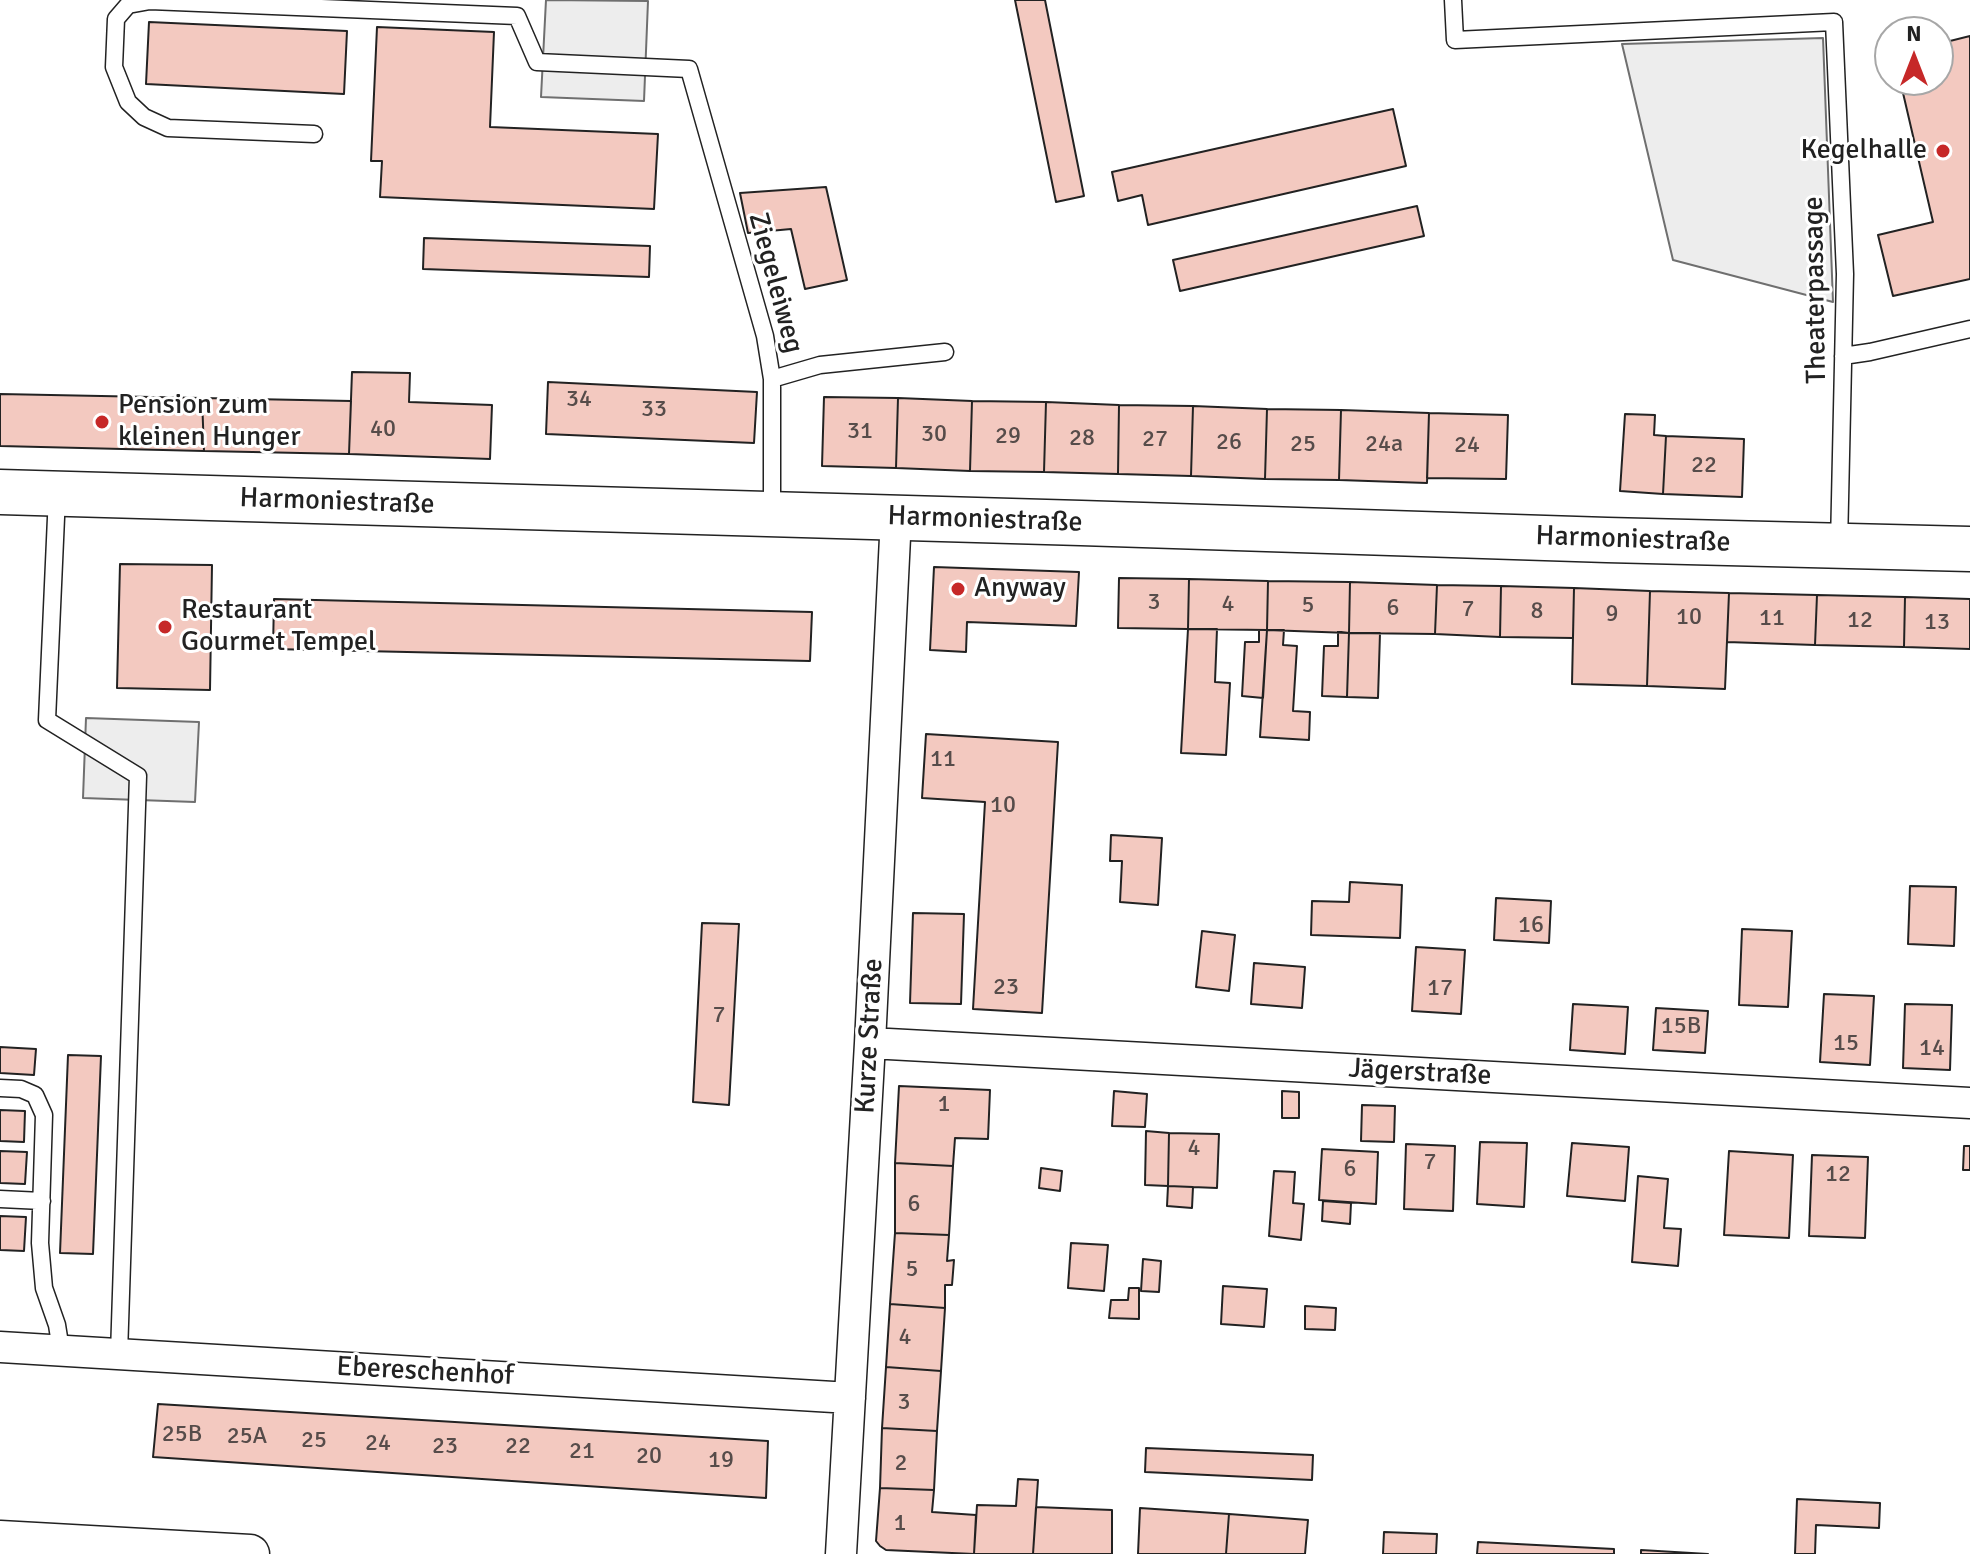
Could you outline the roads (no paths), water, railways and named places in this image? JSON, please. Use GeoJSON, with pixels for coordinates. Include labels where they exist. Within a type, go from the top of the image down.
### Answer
{"type":"FeatureCollection","features":[{"type":"Feature","properties":{"kind":"main road","name":"Harmoniestraße"},"geometry":{"type":"LineString","coordinates":[[0,492],[1970,549]]}},
{"type":"Feature","properties":{"kind":"street","name":"Kurze Straße"},"geometry":{"type":"LineString","coordinates":[[841,1554],[896,517]]}},
{"type":"Feature","properties":{"kind":"street","name":"Jägerstraße"},"geometry":{"type":"LineString","coordinates":[[870,1043],[1970,1103]]}},
{"type":"Feature","properties":{"kind":"street","name":"Ebereschenhof"},"geometry":{"type":"LineString","coordinates":[[0,1347],[850,1398]]}},
{"type":"Feature","properties":{"kind":"street"},"geometry":{"type":"LineString","coordinates":[[0,1540],[56,1548],[250,1554]]}},
{"type":"Feature","properties":{"kind":"lane","name":"Theaterpassage"},"geometry":{"type":"LineString","coordinates":[[1453,0],[1455,40],[1834,22],[1845,274],[1839,545]]}},
{"type":"Feature","properties":{"kind":"lane","name":"Ziegeleiweg"},"geometry":{"type":"LineString","coordinates":[[314,134],[168,128],[144,117],[128,102],[114,67],[116,19],[128,5],[150,1],[517,16],[537,62],[689,69],[765,336],[772,379],[772,514]]}},
{"type":"Feature","properties":{"kind":"lane"},"geometry":{"type":"LineString","coordinates":[[1843,356],[1970,329]]}},
{"type":"Feature","properties":{"kind":"lane"},"geometry":{"type":"LineString","coordinates":[[772,379],[820,365],[945,352]]}},
{"type":"Feature","properties":{"kind":"lane"},"geometry":{"type":"LineString","coordinates":[[57,494],[47,720],[138,776],[119,1354]]}},
{"type":"Feature","properties":{"kind":"lane"},"geometry":{"type":"LineString","coordinates":[[0,1088],[21,1089],[35,1095],[44,1115],[40,1243],[44,1288],[57,1325],[61,1350]]}},
{"type":"Feature","properties":{"kind":"lane"},"geometry":{"type":"LineString","coordinates":[[0,1199],[42,1201]]}},
{"type":"Feature","properties":{"kind":"place","name":"Kegelhalle"},"geometry":{"type":"Point","coordinates":[1943,151]}},
{"type":"Feature","properties":{"kind":"place","name":"Pension zum kleinen Hunger"},"geometry":{"type":"Point","coordinates":[102,422]}},
{"type":"Feature","properties":{"kind":"place","name":"Anyway"},"geometry":{"type":"Point","coordinates":[958,589]}},
{"type":"Feature","properties":{"kind":"place","name":"Restaurant Gourmet Tempel"},"geometry":{"type":"Point","coordinates":[165,627]}}]}
